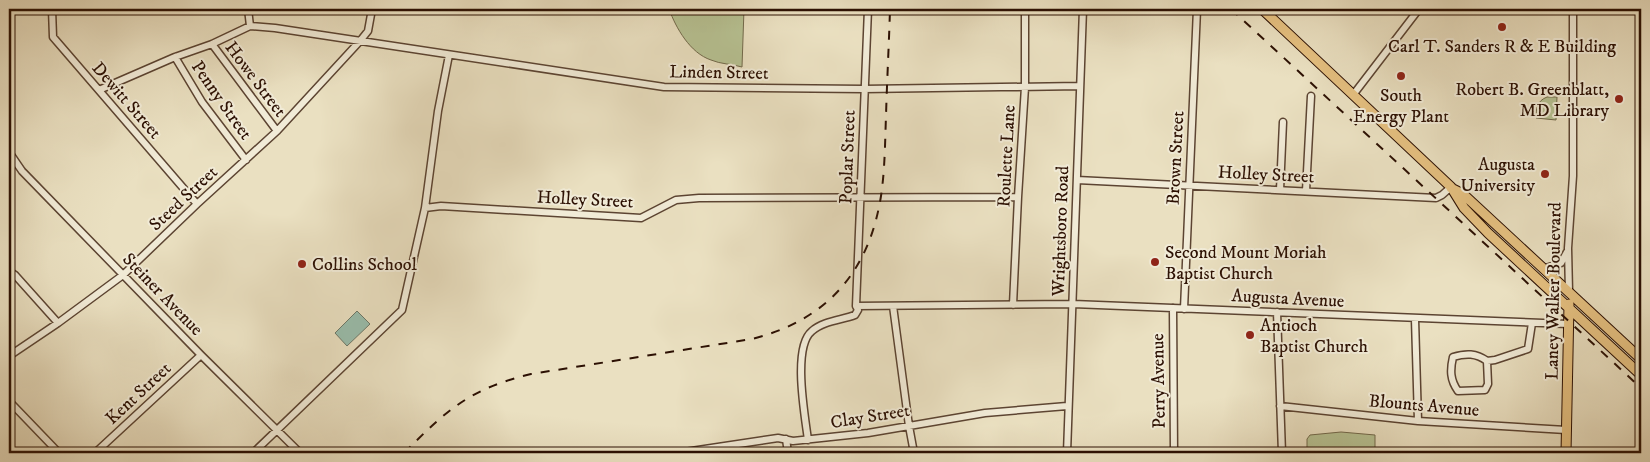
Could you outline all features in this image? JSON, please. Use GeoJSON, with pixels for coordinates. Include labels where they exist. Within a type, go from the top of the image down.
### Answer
{"type":"FeatureCollection","features":[{"type":"Feature","properties":{"kind":"main road"},"geometry":{"type":"LineString","coordinates":[[1262,9],[1451,188],[1470,215],[1641,375]]}},
{"type":"Feature","properties":{"kind":"main road"},"geometry":{"type":"LineString","coordinates":[[1451,188],[1463,194],[1641,359]]}},
{"type":"Feature","properties":{"kind":"main road","name":"Laney Walker Boulevard"},"geometry":{"type":"LineString","coordinates":[[1566,453],[1569,292]]}},
{"type":"Feature","properties":{"kind":"street","name":"Dewitt Street"},"geometry":{"type":"LineString","coordinates":[[52,9],[53,37],[196,204]]}},
{"type":"Feature","properties":{"kind":"street"},"geometry":{"type":"LineString","coordinates":[[99,90],[175,57],[212,44],[250,26],[248,9]]}},
{"type":"Feature","properties":{"kind":"street","name":"Steed Street"},"geometry":{"type":"LineString","coordinates":[[9,356],[123,275],[196,204],[277,131],[360,42],[368,31],[372,9]]}},
{"type":"Feature","properties":{"kind":"street","name":"Poplar Street"},"geometry":{"type":"LineString","coordinates":[[856,306],[868,9]]}},
{"type":"Feature","properties":{"kind":"street","name":"Roulette Lane"},"geometry":{"type":"LineString","coordinates":[[1014,305],[1025,87],[1025,9]]}},
{"type":"Feature","properties":{"kind":"street","name":"Wrightsboro Road"},"geometry":{"type":"LineString","coordinates":[[1067,453],[1067,406],[1073,304],[1083,9]]}},
{"type":"Feature","properties":{"kind":"street","name":"Brown Street"},"geometry":{"type":"LineString","coordinates":[[1184,309],[1197,9]]}},
{"type":"Feature","properties":{"kind":"street"},"geometry":{"type":"LineString","coordinates":[[1353,95],[1419,9]]}},
{"type":"Feature","properties":{"kind":"street","name":"Laney Walker Boulevard"},"geometry":{"type":"LineString","coordinates":[[1569,292],[1568,248],[1573,176],[1574,9]]}},
{"type":"Feature","properties":{"kind":"street","name":"Linden Street"},"geometry":{"type":"LineString","coordinates":[[250,26],[275,28],[664,87],[864,89],[1080,86]]}},
{"type":"Feature","properties":{"kind":"street","name":"Howe Street"},"geometry":{"type":"LineString","coordinates":[[212,44],[277,131]]}},
{"type":"Feature","properties":{"kind":"street"},"geometry":{"type":"LineString","coordinates":[[253,453],[402,310],[425,208],[438,111],[449,55]]}},
{"type":"Feature","properties":{"kind":"street","name":"Penny Street"},"geometry":{"type":"LineString","coordinates":[[175,57],[202,102],[246,160]]}},
{"type":"Feature","properties":{"kind":"street"},"geometry":{"type":"LineString","coordinates":[[1306,191],[1311,96]]}},
{"type":"Feature","properties":{"kind":"street"},"geometry":{"type":"LineString","coordinates":[[1280,190],[1283,122]]}},
{"type":"Feature","properties":{"kind":"street","name":"Steiner Avenue"},"geometry":{"type":"LineString","coordinates":[[9,152],[22,171],[201,355],[300,453]]}},
{"type":"Feature","properties":{"kind":"street","name":"Holley Street"},"geometry":{"type":"LineString","coordinates":[[1077,180],[1436,198],[1451,188]]}},
{"type":"Feature","properties":{"kind":"street","name":"Holley Street"},"geometry":{"type":"LineString","coordinates":[[425,208],[440,206],[641,218],[676,200],[699,198],[1018,197]]}},
{"type":"Feature","properties":{"kind":"street"},"geometry":{"type":"LineString","coordinates":[[1543,269],[1561,263],[1568,248]]}},
{"type":"Feature","properties":{"kind":"street"},"geometry":{"type":"LineString","coordinates":[[9,271],[15,275],[58,323]]}},
{"type":"Feature","properties":{"kind":"street","name":"Augusta Avenue"},"geometry":{"type":"LineString","coordinates":[[856,306],[1073,304],[1568,324]]}},
{"type":"Feature","properties":{"kind":"street"},"geometry":{"type":"LineString","coordinates":[[808,440],[800,366],[805,341],[812,331],[830,322],[856,315],[858,310],[856,306]]}},
{"type":"Feature","properties":{"kind":"street"},"geometry":{"type":"LineString","coordinates":[[893,306],[908,426],[914,453]]}},
{"type":"Feature","properties":{"kind":"street","name":"Perry Avenue"},"geometry":{"type":"LineString","coordinates":[[1172,308],[1174,453]]}},
{"type":"Feature","properties":{"kind":"street"},"geometry":{"type":"LineString","coordinates":[[1277,312],[1282,453]]}},
{"type":"Feature","properties":{"kind":"street"},"geometry":{"type":"LineString","coordinates":[[1415,319],[1418,421]]}},
{"type":"Feature","properties":{"kind":"street"},"geometry":{"type":"LineString","coordinates":[[1487,361],[1488,384],[1485,390],[1458,391],[1452,383],[1450,368],[1453,357],[1480,355],[1487,361],[1528,349],[1532,323]]}},
{"type":"Feature","properties":{"kind":"street","name":"Kent Street"},"geometry":{"type":"LineString","coordinates":[[95,453],[201,355]]}},
{"type":"Feature","properties":{"kind":"street"},"geometry":{"type":"LineString","coordinates":[[9,401],[59,453]]}},
{"type":"Feature","properties":{"kind":"street","name":"Clay Street"},"geometry":{"type":"LineString","coordinates":[[678,453],[778,438],[808,440],[868,433],[985,412],[1067,406]]}},
{"type":"Feature","properties":{"kind":"street","name":"Blounts Avenue"},"geometry":{"type":"LineString","coordinates":[[1280,406],[1418,421],[1566,430]]}},
{"type":"Feature","properties":{"kind":"street"},"geometry":{"type":"LineString","coordinates":[[786,439],[788,453]]}},
{"type":"Feature","properties":{"kind":"shaded area"},"geometry":{"type":"Polygon","coordinates":[[[669,9],[744,9],[742,67],[703,57],[690,46],[680,32],[669,9]]]}},
{"type":"Feature","properties":{"kind":"shaded area"},"geometry":{"type":"Polygon","coordinates":[[[1547,97],[1557,97],[1556,120],[1536,118],[1538,105],[1547,97]]]}},
{"type":"Feature","properties":{"kind":"shaded area"},"geometry":{"type":"Polygon","coordinates":[[[357,311],[370,324],[347,346],[335,333],[357,311]]]}},
{"type":"Feature","properties":{"kind":"shaded area"},"geometry":{"type":"Polygon","coordinates":[[[1341,432],[1375,435],[1375,453],[1307,453],[1307,439],[1310,435],[1341,432]]]}},
{"type":"Feature","properties":{"kind":"railway"},"geometry":{"type":"LineString","coordinates":[[404,453],[433,425],[460,403],[475,394],[510,380],[531,374],[752,339],[779,331],[823,305],[840,289],[855,270],[866,248],[875,223],[881,196],[884,166],[890,9]]}},
{"type":"Feature","properties":{"kind":"railway"},"geometry":{"type":"LineString","coordinates":[[1231,9],[1641,388]]}},
{"type":"Feature","properties":{"kind":"place","name":"Carl T. Sanders R & E Building"},"geometry":{"type":"Point","coordinates":[1502,27]}},
{"type":"Feature","properties":{"kind":"place","name":"South Energy Plant"},"geometry":{"type":"Point","coordinates":[1401,76]}},
{"type":"Feature","properties":{"kind":"place","name":"Robert B. Greenblatt, MD Library"},"geometry":{"type":"Point","coordinates":[1619,99]}},
{"type":"Feature","properties":{"kind":"place","name":"Augusta University"},"geometry":{"type":"Point","coordinates":[1545,174]}},
{"type":"Feature","properties":{"kind":"place","name":"Second Mount Moriah Baptist Church"},"geometry":{"type":"Point","coordinates":[1155,262]}},
{"type":"Feature","properties":{"kind":"place","name":"Collins School"},"geometry":{"type":"Point","coordinates":[302,264]}},
{"type":"Feature","properties":{"kind":"place","name":"Antioch Baptist Church"},"geometry":{"type":"Point","coordinates":[1250,335]}}]}
